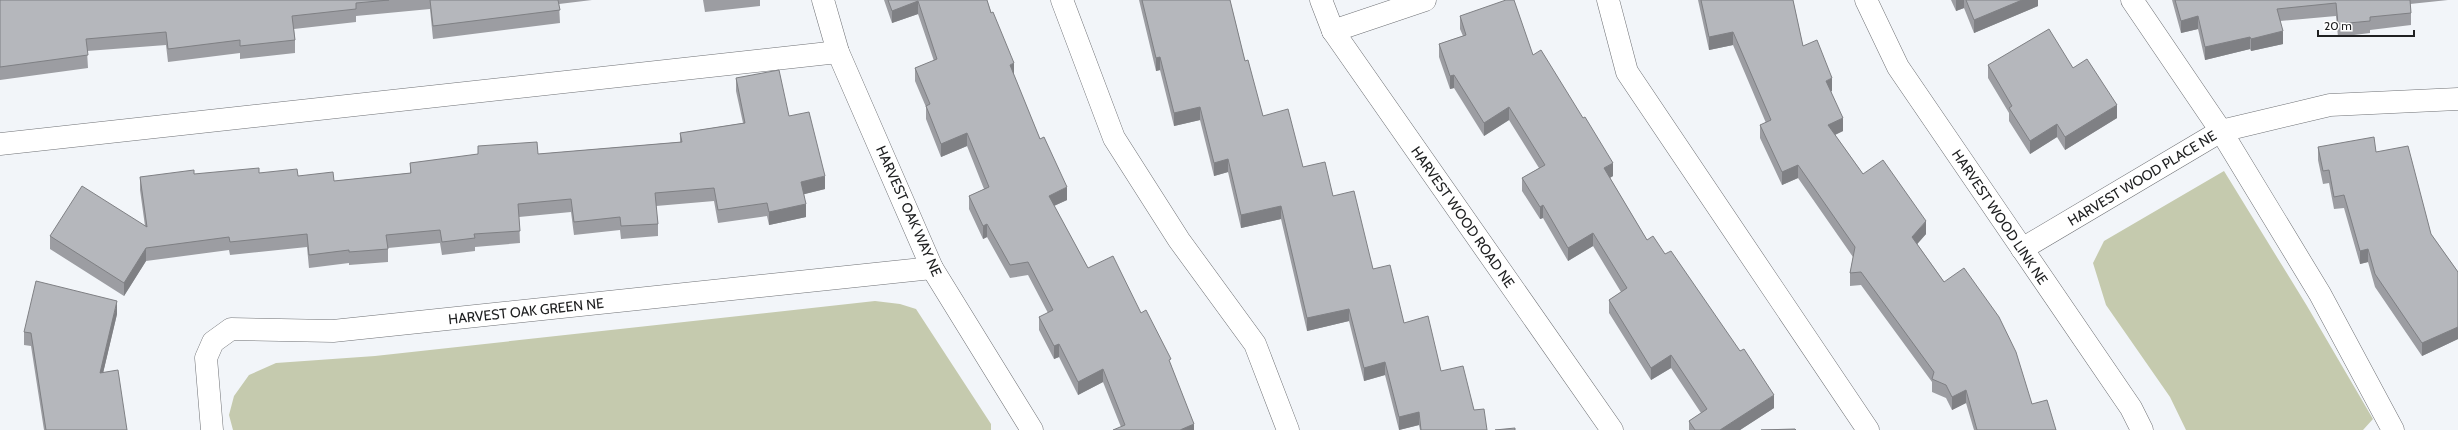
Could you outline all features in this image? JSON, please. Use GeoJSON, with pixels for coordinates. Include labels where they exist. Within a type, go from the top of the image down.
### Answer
{"type":"FeatureCollection","features":[{"type":"Feature","properties":{"kind":"street","name":"HARVEST OAK WAY NE"},"geometry":{"type":"LineString","coordinates":[[823,0],[838,52],[932,268],[1032,430]]}},
{"type":"Feature","properties":{"kind":"street"},"geometry":{"type":"LineString","coordinates":[[1062,0],[1114,138],[1179,240],[1255,344],[1285,429]]}},
{"type":"Feature","properties":{"kind":"street","name":"HARVEST WOOD ROAD NE"},"geometry":{"type":"LineString","coordinates":[[1320,0],[1333,31],[1612,430]]}},
{"type":"Feature","properties":{"kind":"street"},"geometry":{"type":"LineString","coordinates":[[1333,31],[1425,0]]}},
{"type":"Feature","properties":{"kind":"street"},"geometry":{"type":"LineString","coordinates":[[1608,0],[1627,72],[1868,430]]}},
{"type":"Feature","properties":{"kind":"street","name":"HARVEST WOOD LINK NE"},"geometry":{"type":"LineString","coordinates":[[1866,0],[1898,67],[2131,408],[2142,430]]}},
{"type":"Feature","properties":{"kind":"street"},"geometry":{"type":"LineString","coordinates":[[2132,0],[2220,131],[2320,294],[2392,430]]}},
{"type":"Feature","properties":{"kind":"street"},"geometry":{"type":"LineString","coordinates":[[0,144],[838,52]]}},
{"type":"Feature","properties":{"kind":"street","name":"HARVEST WOOD PLACE NE"},"geometry":{"type":"LineString","coordinates":[[2022,249],[2220,131],[2330,105],[2458,99]]}},
{"type":"Feature","properties":{"kind":"street","name":"HARVEST OAK GREEN NE"},"geometry":{"type":"LineString","coordinates":[[212,430],[206,358],[213,342],[231,328],[333,331],[932,268]]}},
{"type":"Feature","properties":{"kind":"green space"},"geometry":{"type":"Polygon","coordinates":[[[2224,171],[2307,306],[2373,419],[2363,430],[2186,430],[2170,397],[2106,305],[2093,263],[2104,241],[2224,171]]]}},
{"type":"Feature","properties":{"kind":"green space"},"geometry":{"type":"Polygon","coordinates":[[[875,301],[900,304],[916,309],[991,424],[991,430],[233,430],[229,415],[234,396],[249,375],[276,363],[375,356],[875,301]]]}},
{"type":"Feature","properties":{"kind":"building"},"geometry":{"type":"Polygon","coordinates":[[[0,0],[389,0],[356,3],[356,9],[292,16],[295,40],[240,46],[240,40],[168,49],[166,32],[86,39],[88,55],[0,67],[0,0]]]}},
{"type":"Feature","properties":{"kind":"building"},"geometry":{"type":"Polygon","coordinates":[[[430,0],[558,0],[560,10],[433,26],[430,0]]]}},
{"type":"Feature","properties":{"kind":"building"},"geometry":{"type":"Polygon","coordinates":[[[888,0],[987,0],[991,13],[993,12],[1014,63],[1010,65],[1040,139],[1044,137],[1067,187],[1049,196],[1088,268],[1113,256],[1141,313],[1146,310],[1171,359],[1169,360],[1194,424],[1180,430],[1113,430],[1125,425],[1103,369],[1078,382],[1059,344],[1054,346],[1039,317],[1053,310],[1028,262],[1010,265],[987,224],[983,226],[969,196],[989,187],[967,133],[941,144],[926,106],[930,104],[915,68],[937,59],[918,1],[892,11],[888,0]]]}},
{"type":"Feature","properties":{"kind":"building"},"geometry":{"type":"Polygon","coordinates":[[[1142,0],[1230,0],[1245,61],[1248,60],[1263,116],[1288,109],[1303,167],[1325,162],[1333,196],[1354,191],[1373,269],[1390,265],[1404,323],[1428,316],[1441,371],[1463,366],[1474,410],[1484,409],[1487,430],[1421,430],[1419,412],[1399,417],[1385,362],[1364,368],[1349,309],[1307,318],[1281,206],[1241,215],[1228,159],[1214,163],[1200,107],[1174,113],[1160,57],[1156,58],[1142,0]]]}},
{"type":"Feature","properties":{"kind":"building"},"geometry":{"type":"Polygon","coordinates":[[[1506,0],[1514,0],[1533,55],[1541,50],[1613,163],[1604,168],[1647,240],[1653,236],[1665,254],[1671,251],[1740,351],[1744,349],[1774,395],[1720,430],[1695,430],[1689,421],[1707,409],[1671,355],[1651,368],[1609,300],[1627,288],[1593,233],[1568,248],[1543,205],[1540,207],[1522,178],[1545,165],[1509,107],[1484,123],[1454,75],[1450,76],[1439,44],[1466,35],[1460,16],[1506,0]]]}},
{"type":"Feature","properties":{"kind":"building"},"geometry":{"type":"Polygon","coordinates":[[[1701,0],[1793,0],[1803,46],[1817,40],[1832,78],[1826,81],[1843,118],[1828,125],[1863,174],[1883,160],[1926,221],[1912,237],[1944,282],[1964,268],[1999,317],[2016,352],[2032,404],[2047,400],[2056,430],[1977,430],[1966,390],[1952,397],[1946,385],[1932,379],[1934,372],[1861,272],[1850,273],[1855,247],[1798,165],[1782,172],[1760,125],[1771,120],[1733,32],[1709,37],[1701,0]]]}},
{"type":"Feature","properties":{"kind":"building"},"geometry":{"type":"Polygon","coordinates":[[[1966,0],[2022,0],[1974,20],[1966,0]]]}},
{"type":"Feature","properties":{"kind":"building"},"geometry":{"type":"Polygon","coordinates":[[[2175,0],[2410,0],[2411,13],[2370,17],[2370,21],[2338,24],[2336,3],[2277,9],[2283,31],[2251,39],[2250,37],[2205,47],[2198,16],[2181,21],[2175,0]]]}},
{"type":"Feature","properties":{"kind":"building"},"geometry":{"type":"Polygon","coordinates":[[[2049,29],[2073,68],[2087,59],[2117,105],[2065,137],[2057,124],[2030,141],[2009,108],[2012,106],[1988,65],[2049,29]]]}},
{"type":"Feature","properties":{"kind":"building"},"geometry":{"type":"Polygon","coordinates":[[[779,70],[789,116],[809,112],[825,176],[801,182],[806,204],[769,212],[767,203],[718,210],[714,188],[655,193],[658,224],[621,226],[620,217],[574,222],[571,199],[518,204],[520,231],[474,234],[475,238],[442,242],[440,230],[386,235],[388,249],[349,252],[349,250],[309,255],[307,234],[230,242],[229,237],[146,248],[124,283],[50,236],[82,186],[147,227],[140,177],[194,170],[194,174],[259,168],[259,173],[297,169],[298,176],[333,172],[334,181],[411,173],[410,163],[478,154],[478,146],[537,142],[538,154],[682,142],[680,133],[745,123],[736,78],[779,70]]]}},
{"type":"Feature","properties":{"kind":"building"},"geometry":{"type":"Polygon","coordinates":[[[2374,137],[2376,152],[2408,146],[2431,234],[2458,272],[2458,327],[2422,343],[2375,274],[2368,249],[2360,251],[2344,195],[2334,197],[2329,170],[2323,171],[2318,147],[2374,137]]]}},
{"type":"Feature","properties":{"kind":"building"},"geometry":{"type":"Polygon","coordinates":[[[36,281],[117,301],[100,373],[118,370],[127,430],[46,430],[31,333],[24,332],[36,281]]]}},
{"type":"Feature","properties":{"kind":"building"},"geometry":{"type":"Polygon","coordinates":[[[1515,428],[1515,430],[1495,430],[1515,428]]]}},
{"type":"Feature","properties":{"kind":"building"},"geometry":{"type":"Polygon","coordinates":[[[1795,429],[1796,430],[1761,430],[1795,429]]]}}]}
